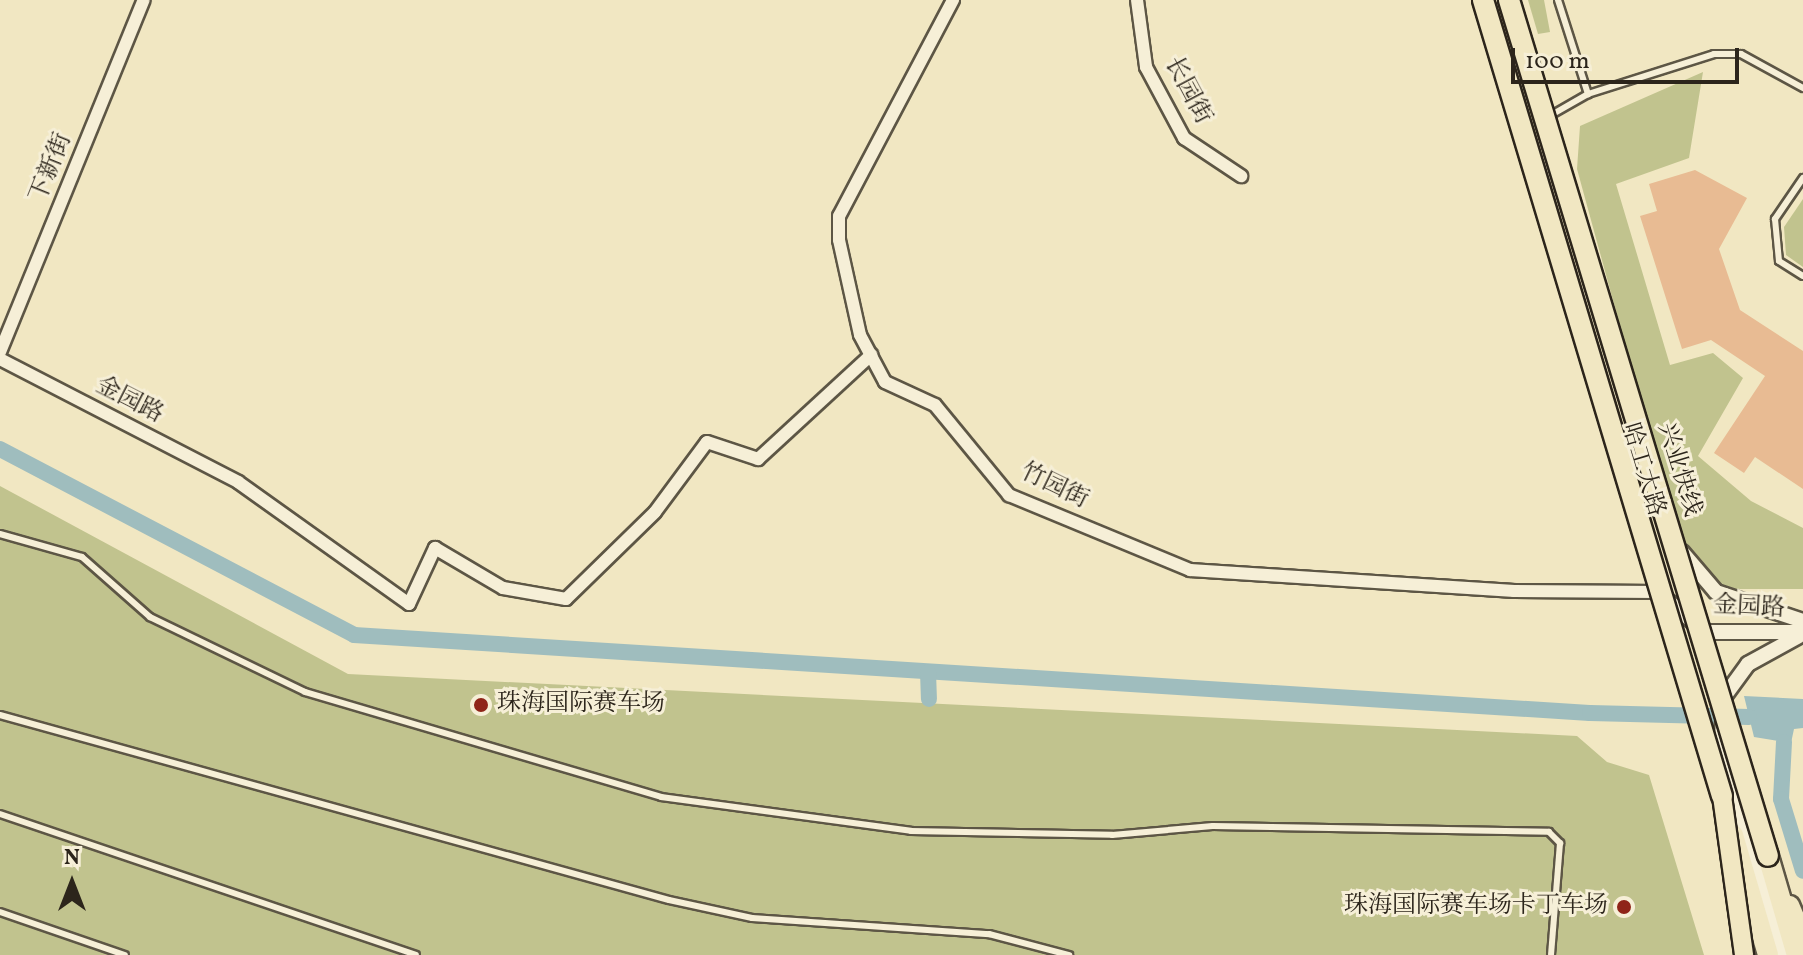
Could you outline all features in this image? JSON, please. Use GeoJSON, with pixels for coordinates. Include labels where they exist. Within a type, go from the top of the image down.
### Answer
{"type":"FeatureCollection","features":[{"type":"Feature","properties":{"kind":"highway","name":"兴业快线"},"geometry":{"type":"LineString","coordinates":[[1483,0],[1768,955]]}},
{"type":"Feature","properties":{"kind":"highway","name":"兴业快线"},"geometry":{"type":"LineString","coordinates":[[1509,0],[1797,955]]}},
{"type":"Feature","properties":{"kind":"main road"},"geometry":{"type":"LineString","coordinates":[[1722,796],[1744,955]]}},
{"type":"Feature","properties":{"kind":"main road"},"geometry":{"type":"LineString","coordinates":[[1768,856],[1803,935]]}},
{"type":"Feature","properties":{"kind":"street","name":"下新街"},"geometry":{"type":"LineString","coordinates":[[0,352],[144,0]]}},
{"type":"Feature","properties":{"kind":"street","name":"竹园街"},"geometry":{"type":"LineString","coordinates":[[953,0],[839,216],[860,335],[885,382],[935,405],[1009,495],[1190,570],[1514,591],[1657,592]]}},
{"type":"Feature","properties":{"kind":"street","name":"长园街"},"geometry":{"type":"LineString","coordinates":[[1137,0],[1146,67],[1184,138],[1241,176]]}},
{"type":"Feature","properties":{"kind":"street","name":"哈工大路"},"geometry":{"type":"LineString","coordinates":[[1474,0],[1657,592],[1760,955]]}},
{"type":"Feature","properties":{"kind":"street","name":"哈工大路"},"geometry":{"type":"LineString","coordinates":[[1517,0],[1706,632],[1724,697],[1721,747],[1783,955]]}},
{"type":"Feature","properties":{"kind":"street","name":"金园路"},"geometry":{"type":"LineString","coordinates":[[0,359],[238,482],[409,604],[435,548],[503,588],[566,599],[655,512],[707,442],[758,459],[871,355]]}},
{"type":"Feature","properties":{"kind":"street"},"geometry":{"type":"LineString","coordinates":[[1682,552],[1716,592],[1803,621]]}},
{"type":"Feature","properties":{"kind":"street","name":"金园路"},"geometry":{"type":"LineString","coordinates":[[1657,592],[1706,632],[1803,634]]}},
{"type":"Feature","properties":{"kind":"street"},"geometry":{"type":"LineString","coordinates":[[1724,697],[1748,664],[1803,634]]}},
{"type":"Feature","properties":{"kind":"lane"},"geometry":{"type":"LineString","coordinates":[[1558,0],[1588,94]]}},
{"type":"Feature","properties":{"kind":"lane"},"geometry":{"type":"LineString","coordinates":[[1553,114],[1588,94],[1714,54],[1741,54],[1803,88]]}},
{"type":"Feature","properties":{"kind":"lane"},"geometry":{"type":"LineString","coordinates":[[1803,178],[1775,219],[1779,261],[1803,276]]}},
{"type":"Feature","properties":{"kind":"lane"},"geometry":{"type":"LineString","coordinates":[[0,534],[82,557],[150,617],[305,692],[661,797],[911,831],[1112,835],[1213,826],[1549,832],[1560,843],[1551,955]]}},
{"type":"Feature","properties":{"kind":"lane"},"geometry":{"type":"LineString","coordinates":[[0,715],[669,900],[752,918],[989,934],[1069,955]]}},
{"type":"Feature","properties":{"kind":"lane"},"geometry":{"type":"LineString","coordinates":[[0,814],[416,955]]}},
{"type":"Feature","properties":{"kind":"lane"},"geometry":{"type":"LineString","coordinates":[[0,912],[125,955]]}},
{"type":"Feature","properties":{"kind":"green space"},"geometry":{"type":"Polygon","coordinates":[[[1528,0],[1544,0],[1550,32],[1538,34],[1528,0]]]}},
{"type":"Feature","properties":{"kind":"green space"},"geometry":{"type":"Polygon","coordinates":[[[1703,72],[1689,158],[1616,184],[1670,365],[1713,353],[1743,378],[1698,456],[1751,501],[1803,528],[1803,589],[1732,589],[1695,577],[1682,552],[1577,169],[1580,126],[1703,72]]]}},
{"type":"Feature","properties":{"kind":"green space"},"geometry":{"type":"Polygon","coordinates":[[[1803,199],[1803,267],[1786,255],[1784,227],[1803,199]]]}},
{"type":"Feature","properties":{"kind":"green space","name":"珠海国际赛车场"},"geometry":{"type":"Polygon","coordinates":[[[0,486],[348,674],[1577,736],[1607,762],[1649,775],[1704,955],[0,955],[0,486]]]}},
{"type":"Feature","properties":{"kind":"water"},"geometry":{"type":"Polygon","coordinates":[[[1744,696],[1803,699],[1803,728],[1794,729],[1791,743],[1754,737],[1744,696]]]}},
{"type":"Feature","properties":{"kind":"building"},"geometry":{"type":"Polygon","coordinates":[[[1695,170],[1747,198],[1719,249],[1740,310],[1803,351],[1803,489],[1755,457],[1744,473],[1714,453],[1765,376],[1711,340],[1682,349],[1640,216],[1657,211],[1649,184],[1695,170]]]}},
{"type":"Feature","properties":{"kind":"waterway"},"geometry":{"type":"LineString","coordinates":[[0,449],[354,635],[1590,713],[1749,717]]}},
{"type":"Feature","properties":{"kind":"waterway"},"geometry":{"type":"LineString","coordinates":[[928,672],[929,699]]}},
{"type":"Feature","properties":{"kind":"waterway"},"geometry":{"type":"LineString","coordinates":[[1784,742],[1781,799],[1803,871]]}},
{"type":"Feature","properties":{"kind":"place","name":"珠海国际赛车场"},"geometry":{"type":"Point","coordinates":[481,705]}},
{"type":"Feature","properties":{"kind":"place","name":"珠海国际赛车场卡丁车场"},"geometry":{"type":"Point","coordinates":[1624,907]}}]}
